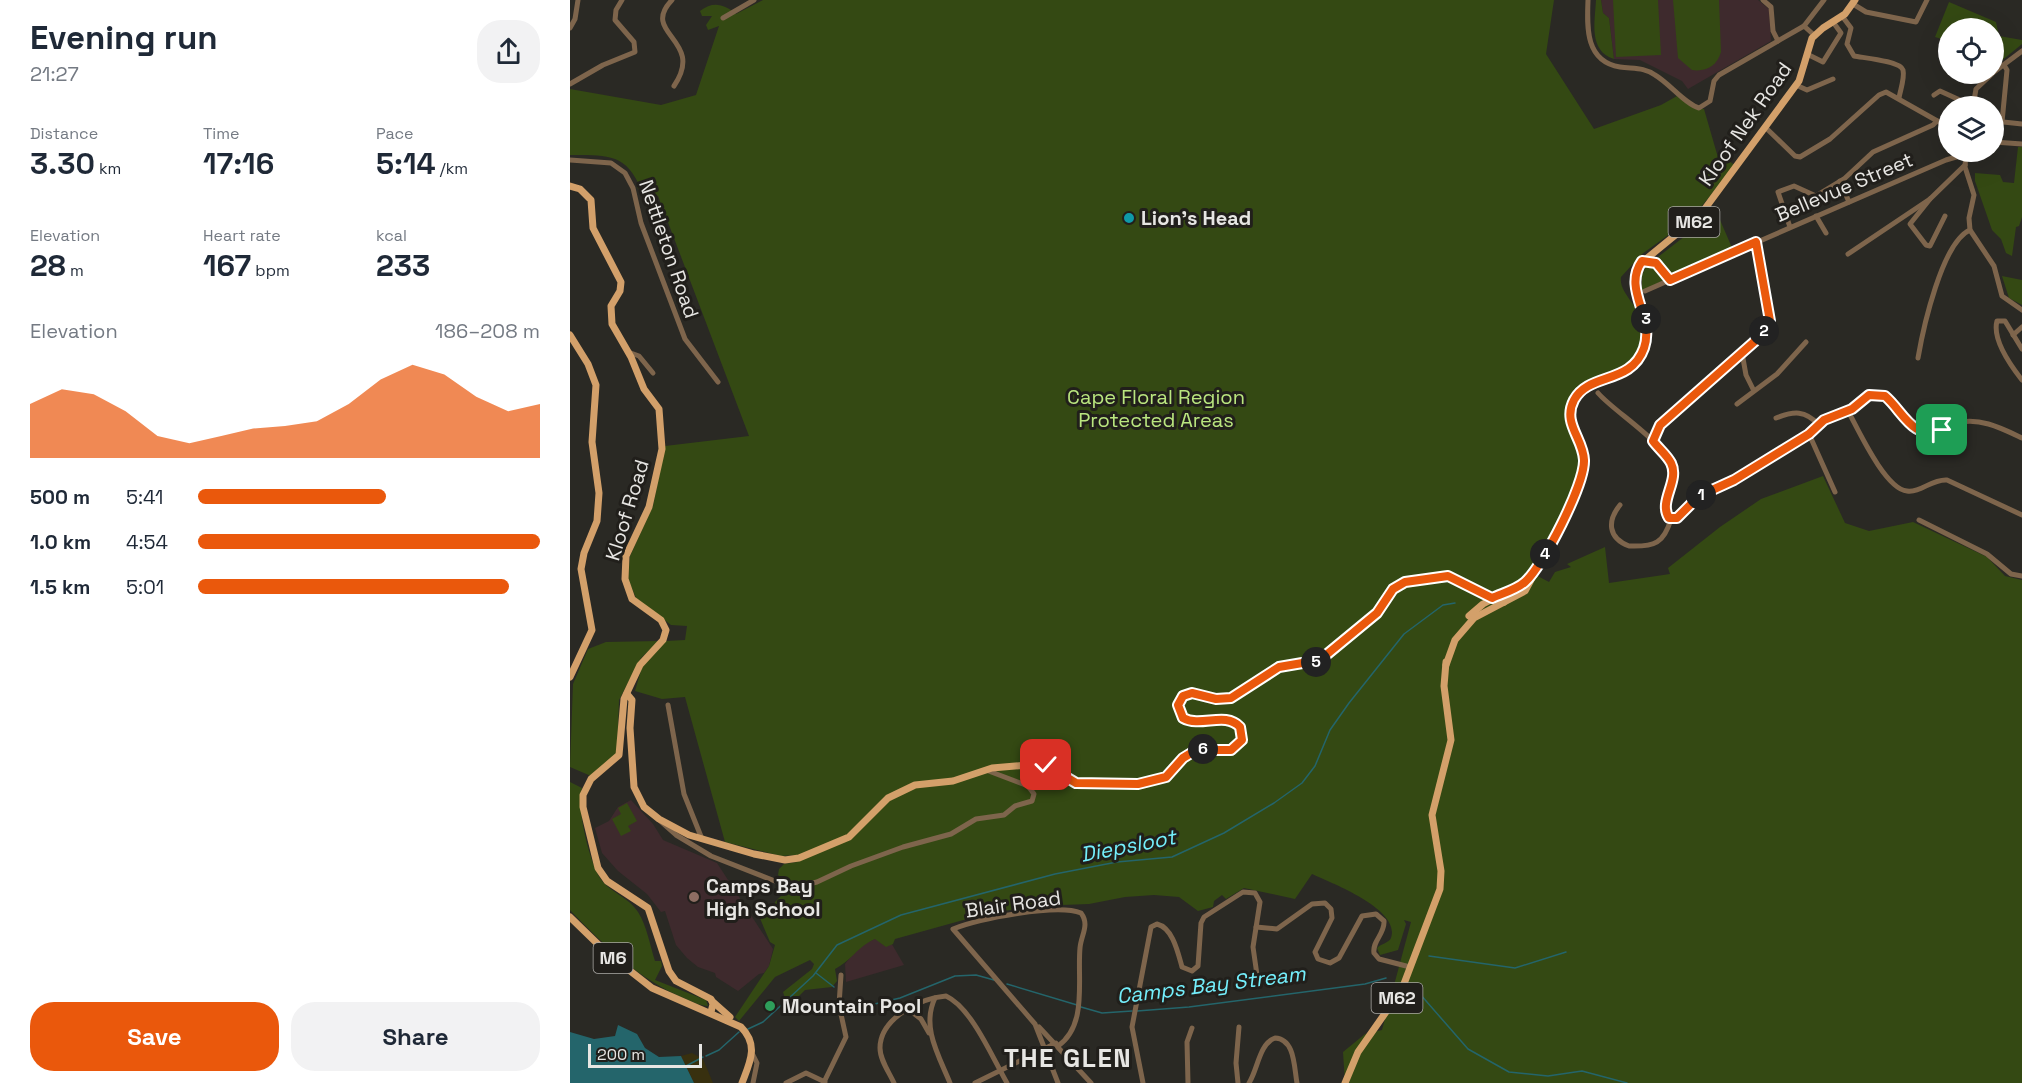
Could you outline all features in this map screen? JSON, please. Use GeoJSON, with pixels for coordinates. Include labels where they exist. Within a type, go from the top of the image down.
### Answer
{"type":"FeatureCollection","features":[{"type":"Feature","properties":{"kind":"main road"},"geometry":{"type":"LineString","coordinates":[[1814,35],[1842,16],[1854,2]]}},
{"type":"Feature","properties":{"kind":"main road","name":"Kloof Nek Road"},"geometry":{"type":"LineString","coordinates":[[1642,261],[1697,219],[1796,85],[1804,70],[1814,35]]}},
{"type":"Feature","properties":{"kind":"main road","name":"Kloof Road"},"geometry":{"type":"LineString","coordinates":[[570,186],[580,189],[591,200],[593,228],[621,282],[620,291],[611,306],[612,324],[628,352],[641,384],[660,411],[662,449],[649,507],[626,556],[625,582],[632,599],[661,620],[666,632],[663,640],[640,665],[627,694]]}},
{"type":"Feature","properties":{"kind":"main road"},"geometry":{"type":"LineString","coordinates":[[1642,261],[1656,263]]}},
{"type":"Feature","properties":{"kind":"main road","name":"M62"},"geometry":{"type":"LineString","coordinates":[[1446,665],[1455,640],[1466,626],[1480,613],[1520,596],[1565,517],[1584,470],[1583,452],[1570,420],[1574,399],[1589,385],[1627,371],[1644,348],[1647,325],[1634,279],[1642,261]]}},
{"type":"Feature","properties":{"kind":"main road"},"geometry":{"type":"LineString","coordinates":[[570,335],[596,383],[592,442],[599,494],[597,521],[580,569],[592,630],[570,677]]}},
{"type":"Feature","properties":{"kind":"main road","name":"M62"},"geometry":{"type":"LineString","coordinates":[[1345,1083],[1358,1052],[1396,999],[1435,906],[1441,883],[1432,815],[1451,740],[1444,686],[1450,645],[1458,628],[1479,607],[1526,581],[1542,560]]}},
{"type":"Feature","properties":{"kind":"main road"},"geometry":{"type":"LineString","coordinates":[[627,694],[632,702],[630,728],[634,789],[643,806],[659,819],[702,839],[761,856],[796,859],[852,835],[886,800],[902,790],[924,783],[953,781],[986,770],[1044,765],[1052,767],[1073,782],[1136,785],[1163,778],[1191,752],[1205,749],[1231,750],[1242,740],[1240,727],[1232,720],[1193,722],[1183,718],[1178,705],[1186,694],[1192,693],[1216,699],[1231,698],[1279,667],[1320,660],[1377,613],[1393,589],[1406,581],[1448,576],[1492,598],[1506,601]]}},
{"type":"Feature","properties":{"kind":"main road"},"geometry":{"type":"LineString","coordinates":[[1512,589],[1519,591],[1520,596]]}},
{"type":"Feature","properties":{"kind":"main road"},"geometry":{"type":"LineString","coordinates":[[1504,592],[1506,601]]}},
{"type":"Feature","properties":{"kind":"main road"},"geometry":{"type":"LineString","coordinates":[[627,694],[621,707],[619,755],[591,779],[583,795],[597,865],[607,881],[648,908],[669,971],[676,981],[712,1001],[738,1024],[749,1038],[753,1054],[742,1083]]}},
{"type":"Feature","properties":{"kind":"main road","name":"M6"},"geometry":{"type":"LineString","coordinates":[[570,917],[641,980],[662,993],[738,1024]]}},
{"type":"Feature","properties":{"kind":"main road"},"geometry":{"type":"LineString","coordinates":[[711,1012],[712,1001]]}},
{"type":"Feature","properties":{"kind":"street"},"geometry":{"type":"LineString","coordinates":[[570,28],[575,19],[578,0]]}},
{"type":"Feature","properties":{"kind":"street"},"geometry":{"type":"LineString","coordinates":[[570,84],[603,65],[635,52],[634,42],[615,19],[616,10],[622,0]]}},
{"type":"Feature","properties":{"kind":"street"},"geometry":{"type":"LineString","coordinates":[[672,0],[664,12],[664,24],[682,52],[684,62],[682,73],[674,87]]}},
{"type":"Feature","properties":{"kind":"street"},"geometry":{"type":"LineString","coordinates":[[723,18],[754,0]]}},
{"type":"Feature","properties":{"kind":"street"},"geometry":{"type":"LineString","coordinates":[[1588,0],[1588,37],[1600,58],[1617,66],[1652,73],[1696,107],[1705,106],[1710,100],[1717,77],[1804,26],[1824,0]]}},
{"type":"Feature","properties":{"kind":"street"},"geometry":{"type":"LineString","coordinates":[[1763,0],[1771,7],[1773,31],[1778,41]]}},
{"type":"Feature","properties":{"kind":"street"},"geometry":{"type":"LineString","coordinates":[[1854,2],[1866,12],[1914,22],[1920,19],[1927,0]]}},
{"type":"Feature","properties":{"kind":"street"},"geometry":{"type":"LineString","coordinates":[[1842,16],[1850,27],[1847,44],[1854,56],[1895,63],[1902,68],[1904,73],[1899,98]]}},
{"type":"Feature","properties":{"kind":"street"},"geometry":{"type":"LineString","coordinates":[[1807,54],[1823,62],[1841,33],[1833,22]]}},
{"type":"Feature","properties":{"kind":"street"},"geometry":{"type":"LineString","coordinates":[[1804,26],[1814,35]]}},
{"type":"Feature","properties":{"kind":"street"},"geometry":{"type":"LineString","coordinates":[[2004,101],[2007,70],[2004,64],[2022,51]]}},
{"type":"Feature","properties":{"kind":"street"},"geometry":{"type":"LineString","coordinates":[[1796,85],[1807,90],[1833,79]]}},
{"type":"Feature","properties":{"kind":"street"},"geometry":{"type":"LineString","coordinates":[[1934,95],[1941,91],[1952,96]]}},
{"type":"Feature","properties":{"kind":"street"},"geometry":{"type":"LineString","coordinates":[[1765,127],[1795,156],[1800,157],[1830,139],[1881,93],[1888,93],[1899,98],[1937,121],[1933,125],[1873,152],[1840,181],[1816,195],[1794,186],[1778,192],[1790,226]]}},
{"type":"Feature","properties":{"kind":"street"},"geometry":{"type":"LineString","coordinates":[[2004,122],[2022,124]]}},
{"type":"Feature","properties":{"kind":"street"},"geometry":{"type":"LineString","coordinates":[[2004,143],[2022,144]]}},
{"type":"Feature","properties":{"kind":"street","name":"Nettleton Road"},"geometry":{"type":"LineString","coordinates":[[570,160],[611,163],[625,173],[633,186],[641,223],[685,339],[718,382]]}},
{"type":"Feature","properties":{"kind":"street","name":"Bellevue Street"},"geometry":{"type":"LineString","coordinates":[[1645,291],[1790,226],[1945,162]]}},
{"type":"Feature","properties":{"kind":"street"},"geometry":{"type":"LineString","coordinates":[[1965,162],[1974,195],[1969,218],[1970,230],[1993,262],[2002,296],[2022,310]]}},
{"type":"Feature","properties":{"kind":"street"},"geometry":{"type":"LineString","coordinates":[[1945,216],[1930,246],[1927,246],[1910,224],[1930,199],[1965,165]]}},
{"type":"Feature","properties":{"kind":"street"},"geometry":{"type":"LineString","coordinates":[[1840,181],[1849,202]]}},
{"type":"Feature","properties":{"kind":"street"},"geometry":{"type":"LineString","coordinates":[[1848,254],[1930,199]]}},
{"type":"Feature","properties":{"kind":"street"},"geometry":{"type":"LineString","coordinates":[[1816,216],[1826,232]]}},
{"type":"Feature","properties":{"kind":"street"},"geometry":{"type":"LineString","coordinates":[[1918,358],[1934,290],[1959,238],[1970,230]]}},
{"type":"Feature","properties":{"kind":"street"},"geometry":{"type":"LineString","coordinates":[[1653,441],[1660,425],[1667,417],[1758,339],[1770,322],[1756,242]]}},
{"type":"Feature","properties":{"kind":"street"},"geometry":{"type":"LineString","coordinates":[[1649,254],[1670,280]]}},
{"type":"Feature","properties":{"kind":"street"},"geometry":{"type":"LineString","coordinates":[[2022,349],[2004,320],[1996,322],[1997,335],[2022,380]]}},
{"type":"Feature","properties":{"kind":"street"},"geometry":{"type":"LineString","coordinates":[[2013,335],[2022,327]]}},
{"type":"Feature","properties":{"kind":"street"},"geometry":{"type":"LineString","coordinates":[[1737,404],[1777,374],[1806,342]]}},
{"type":"Feature","properties":{"kind":"street"},"geometry":{"type":"LineString","coordinates":[[628,352],[639,356],[652,373]]}},
{"type":"Feature","properties":{"kind":"street"},"geometry":{"type":"LineString","coordinates":[[1742,353],[1746,375],[1754,389]]}},
{"type":"Feature","properties":{"kind":"street"},"geometry":{"type":"LineString","coordinates":[[1598,393],[1653,441],[1672,465],[1673,477],[1666,509],[1671,519],[1666,535],[1659,542],[1629,546],[1614,536],[1610,530],[1611,521],[1620,505]]}},
{"type":"Feature","properties":{"kind":"street"},"geometry":{"type":"LineString","coordinates":[[1671,519],[1677,518],[1699,496],[1734,480],[1809,434],[1819,424],[1848,411],[1866,396],[1878,394],[1890,400],[1910,425],[1923,432],[1938,432],[1959,423],[1987,423],[2022,438]]}},
{"type":"Feature","properties":{"kind":"street"},"geometry":{"type":"LineString","coordinates":[[1848,411],[1881,469],[1902,489],[1911,491],[1934,481],[1947,480],[2022,515]]}},
{"type":"Feature","properties":{"kind":"street"},"geometry":{"type":"LineString","coordinates":[[1776,418],[1800,412],[1819,424]]}},
{"type":"Feature","properties":{"kind":"street"},"geometry":{"type":"LineString","coordinates":[[1809,434],[1835,492]]}},
{"type":"Feature","properties":{"kind":"street"},"geometry":{"type":"LineString","coordinates":[[1919,520],[1987,554],[2012,574],[2022,576]]}},
{"type":"Feature","properties":{"kind":"street"},"geometry":{"type":"LineString","coordinates":[[668,705],[684,794],[702,839]]}},
{"type":"Feature","properties":{"kind":"street"},"geometry":{"type":"LineString","coordinates":[[659,819],[670,831],[711,856],[780,883],[810,885],[885,853],[951,834],[976,819],[1004,815],[1015,806],[1032,801],[1034,794],[1030,787],[986,770]]}},
{"type":"Feature","properties":{"kind":"street"},"geometry":{"type":"LineString","coordinates":[[1143,1083],[1132,1037],[1149,931],[1153,925],[1160,924],[1165,928],[1176,946],[1182,967],[1190,971],[1198,966],[1201,923],[1206,915],[1243,892],[1252,892],[1260,900],[1253,947],[1257,975]]}},
{"type":"Feature","properties":{"kind":"street"},"geometry":{"type":"LineString","coordinates":[[1256,927],[1277,928],[1312,904],[1325,903],[1331,909],[1332,918],[1315,952],[1322,962],[1330,963],[1339,958],[1361,918],[1365,915],[1376,914],[1384,921],[1384,929],[1374,945],[1374,953],[1379,958],[1410,968]]}},
{"type":"Feature","properties":{"kind":"street","name":"Blair Road"},"geometry":{"type":"LineString","coordinates":[[1035,1024],[953,929],[1026,913],[1068,910],[1081,913],[1085,925],[1080,946],[1079,1003],[1065,1039],[1057,1045]]}},
{"type":"Feature","properties":{"kind":"street"},"geometry":{"type":"LineString","coordinates":[[786,1083],[806,1073],[825,1082],[846,1037],[839,1005],[841,975]]}},
{"type":"Feature","properties":{"kind":"street"},"geometry":{"type":"LineString","coordinates":[[894,1083],[882,1059],[881,1042],[890,1022],[898,1014],[908,1009],[946,996],[955,1001],[974,1024],[1007,1083]]}},
{"type":"Feature","properties":{"kind":"street"},"geometry":{"type":"LineString","coordinates":[[930,1034],[930,1014],[935,998]]}},
{"type":"Feature","properties":{"kind":"street"},"geometry":{"type":"LineString","coordinates":[[908,1009],[921,1019],[930,1034],[950,1083]]}},
{"type":"Feature","properties":{"kind":"street"},"geometry":{"type":"LineString","coordinates":[[1035,1024],[1091,1083]]}},
{"type":"Feature","properties":{"kind":"street"},"geometry":{"type":"LineString","coordinates":[[1035,1024],[1058,1083]]}},
{"type":"Feature","properties":{"kind":"street"},"geometry":{"type":"LineString","coordinates":[[1238,1083],[1236,1063],[1239,1027]]}},
{"type":"Feature","properties":{"kind":"street"},"geometry":{"type":"LineString","coordinates":[[1188,1083],[1187,1042],[1192,1028]]}},
{"type":"Feature","properties":{"kind":"street"},"geometry":{"type":"LineString","coordinates":[[1250,1083],[1257,1071],[1265,1044],[1275,1038],[1282,1039],[1289,1045],[1297,1083]]}},
{"type":"Feature","properties":{"kind":"street"},"geometry":{"type":"LineString","coordinates":[[975,1083],[1057,1045]]}},
{"type":"Feature","properties":{"kind":"street"},"geometry":{"type":"LineString","coordinates":[[753,1054],[757,1063],[753,1083]]}},
{"type":"Feature","properties":{"kind":"shaded area"},"geometry":{"type":"Polygon","coordinates":[[[1601,0],[1758,0],[1769,9],[1771,41],[1688,89],[1682,81],[1640,60],[1614,59],[1609,18],[1603,13],[1601,0]]]}},
{"type":"Feature","properties":{"kind":"shaded area","name":"Camps Bay High School"},"geometry":{"type":"Polygon","coordinates":[[[631,800],[653,824],[663,840],[717,863],[773,949],[769,966],[764,973],[759,974],[738,991],[716,977],[715,973],[698,967],[687,958],[676,945],[665,911],[661,912],[647,894],[618,871],[602,853],[595,828],[609,821],[618,807],[631,800]]]}},
{"type":"Feature","properties":{"kind":"shaded area"},"geometry":{"type":"Polygon","coordinates":[[[886,934],[904,965],[846,982],[845,964],[859,946],[886,934]]]}},
{"type":"Feature","properties":{"kind":"green space","name":"Cape Floral Region Protected Areas"},"geometry":{"type":"Polygon","coordinates":[[[763,0],[1554,0],[1546,54],[1594,129],[1661,105],[1677,96],[1693,108],[1704,109],[1717,154],[1735,165],[1692,218],[1642,254],[1621,277],[1621,284],[1642,326],[1638,351],[1620,368],[1587,381],[1577,388],[1570,398],[1566,415],[1567,424],[1579,455],[1578,475],[1568,504],[1530,572],[1549,582],[1555,572],[1571,567],[1567,564],[1605,547],[1609,583],[1670,574],[1668,568],[1720,527],[1761,499],[1823,476],[1845,523],[1869,531],[1913,522],[1987,557],[2005,576],[2022,580],[2022,1083],[1345,1083],[1343,1052],[1365,1034],[1382,1030],[1411,922],[1404,920],[1406,924],[1398,950],[1380,955],[1377,948],[1391,938],[1391,927],[1386,917],[1362,899],[1312,874],[1295,899],[1244,888],[1226,899],[1222,895],[1214,901],[1213,907],[1198,911],[1179,897],[1154,895],[1125,897],[1089,904],[1035,906],[985,914],[895,939],[893,944],[886,947],[875,939],[835,969],[837,981],[832,987],[805,990],[796,999],[785,998],[783,992],[812,969],[814,964],[810,960],[775,977],[739,1021],[735,1017],[769,966],[775,945],[770,942],[756,909],[773,912],[775,902],[783,894],[775,887],[786,882],[778,875],[779,869],[784,864],[797,862],[799,855],[781,856],[725,842],[685,697],[662,699],[635,691],[642,667],[666,641],[685,640],[687,626],[671,625],[636,598],[628,579],[630,556],[653,506],[665,446],[749,436],[658,196],[637,188],[639,185],[633,174],[619,161],[602,156],[570,155],[570,89],[661,105],[696,95],[719,26],[708,30],[706,25],[712,16],[702,16],[700,11],[709,6],[718,5],[736,14],[763,0]]]}},
{"type":"Feature","properties":{"kind":"green space"},"geometry":{"type":"Polygon","coordinates":[[[1596,0],[1601,0],[1603,13],[1609,18],[1614,59],[1600,49],[1597,42],[1594,26],[1596,0]]]}},
{"type":"Feature","properties":{"kind":"green space"},"geometry":{"type":"Polygon","coordinates":[[[1613,0],[1658,0],[1661,55],[1616,57],[1613,0]]]}},
{"type":"Feature","properties":{"kind":"green space"},"geometry":{"type":"Polygon","coordinates":[[[1673,0],[1719,0],[1721,52],[1717,61],[1710,67],[1692,70],[1678,58],[1673,0]]]}},
{"type":"Feature","properties":{"kind":"green space"},"geometry":{"type":"Polygon","coordinates":[[[1949,2],[1987,18],[1943,18],[1949,2]]]}},
{"type":"Feature","properties":{"kind":"green space"},"geometry":{"type":"Polygon","coordinates":[[[2004,37],[2022,40],[2022,44],[2004,59],[2004,37]]]}},
{"type":"Feature","properties":{"kind":"green space"},"geometry":{"type":"Polygon","coordinates":[[[2018,147],[2022,147],[2022,217],[2019,226],[2016,227],[2012,256],[2006,253],[2001,239],[1992,230],[1975,181],[1975,173],[2000,175],[2003,182],[2014,183],[2018,147]]]}},
{"type":"Feature","properties":{"kind":"green space"},"geometry":{"type":"Polygon","coordinates":[[[1714,206],[1733,250],[1671,275],[1658,257],[1698,226],[1714,206]]]}},
{"type":"Feature","properties":{"kind":"green space"},"geometry":{"type":"Polygon","coordinates":[[[1652,264],[1661,272],[1664,280],[1642,291],[1642,275],[1647,265],[1652,264]]]}},
{"type":"Feature","properties":{"kind":"green space"},"geometry":{"type":"Polygon","coordinates":[[[2002,276],[2022,280],[2022,305],[2009,298],[2002,276]]]}},
{"type":"Feature","properties":{"kind":"green space"},"geometry":{"type":"Polygon","coordinates":[[[659,641],[641,658],[619,700],[617,754],[591,776],[570,767],[573,684],[588,649],[606,642],[659,641]]]}},
{"type":"Feature","properties":{"kind":"green space"},"geometry":{"type":"Polygon","coordinates":[[[570,782],[582,788],[581,809],[585,837],[598,874],[607,886],[638,912],[655,961],[661,961],[662,966],[655,980],[706,1000],[708,1006],[697,1004],[669,991],[638,972],[610,949],[570,910],[570,782]]]}},
{"type":"Feature","properties":{"kind":"green space"},"geometry":{"type":"Polygon","coordinates":[[[627,803],[637,821],[628,826],[631,831],[621,836],[612,819],[621,814],[618,808],[627,803]]]}},
{"type":"Feature","properties":{"kind":"sand"},"geometry":{"type":"Polygon","coordinates":[[[692,1053],[703,1059],[713,1083],[694,1083],[681,1056],[692,1053]]]}},
{"type":"Feature","properties":{"kind":"water"},"geometry":{"type":"Polygon","coordinates":[[[618,1025],[637,1034],[645,1048],[659,1057],[681,1056],[694,1083],[570,1083],[570,1032],[594,1039],[615,1036],[618,1025]]]}},
{"type":"Feature","properties":{"kind":"waterway","name":"Diepsloot"},"geometry":{"type":"LineString","coordinates":[[748,1029],[763,1022],[813,976],[837,945],[901,915],[1055,874],[1117,862],[1172,857],[1224,833],[1274,803],[1302,783],[1315,766],[1330,730],[1404,634],[1443,605],[1455,603]]}},
{"type":"Feature","properties":{"kind":"waterway","name":"Camps Bay Stream"},"geometry":{"type":"LineString","coordinates":[[1429,956],[1515,968],[1566,952]]}},
{"type":"Feature","properties":{"kind":"waterway","name":"Camps Bay Stream"},"geometry":{"type":"LineString","coordinates":[[816,973],[834,987]]}},
{"type":"Feature","properties":{"kind":"waterway","name":"Camps Bay Stream"},"geometry":{"type":"LineString","coordinates":[[844,1001],[862,1007],[900,998],[955,976],[976,975],[994,980]]}},
{"type":"Feature","properties":{"kind":"waterway","name":"Camps Bay Stream"},"geometry":{"type":"LineString","coordinates":[[1137,1011],[1189,1007],[1365,984],[1386,978]]}},
{"type":"Feature","properties":{"kind":"waterway","name":"Camps Bay Stream"},"geometry":{"type":"LineString","coordinates":[[1007,984],[1077,1005]]}},
{"type":"Feature","properties":{"kind":"waterway","name":"Camps Bay Stream"},"geometry":{"type":"LineString","coordinates":[[1413,986],[1468,1049],[1509,1072],[1548,1076],[1582,1071],[1627,1083]]}},
{"type":"Feature","properties":{"kind":"waterway","name":"Camps Bay Stream"},"geometry":{"type":"LineString","coordinates":[[1081,1007],[1102,1013],[1132,1011]]}},
{"type":"Feature","properties":{"kind":"waterway","name":"Diepsloot"},"geometry":{"type":"LineString","coordinates":[[706,1056],[719,1050],[739,1032]]}},
{"type":"Feature","properties":{"kind":"waterway","name":"Diepsloot"},"geometry":{"type":"LineString","coordinates":[[686,1066],[703,1057]]}},
{"type":"Feature","properties":{"kind":"place","name":"Lion's Head"},"geometry":{"type":"Point","coordinates":[1129,218]}},
{"type":"Feature","properties":{"kind":"place","name":"Camps Bay High School"},"geometry":{"type":"Point","coordinates":[694,897]}},
{"type":"Feature","properties":{"kind":"place","name":"Mountain Pool"},"geometry":{"type":"Point","coordinates":[770,1006]}},
{"type":"Feature","properties":{"kind":"district","name":"THE GLEN"},"geometry":{"type":"Point","coordinates":[1068,1058]}},
{"type":"Feature","properties":{"kind":"route"},"geometry":{"type":"LineString","coordinates":[[1046,765],[1071,781],[1079,783],[1136,785],[1167,777],[1191,752],[1205,749],[1231,750],[1242,740],[1240,727],[1232,720],[1193,722],[1183,718],[1178,705],[1186,694],[1192,693],[1216,699],[1231,698],[1279,667],[1317,662],[1326,656],[1337,643],[1377,613],[1393,589],[1406,581],[1439,575],[1448,576],[1492,598],[1526,581],[1542,560],[1565,517],[1582,476],[1584,455],[1570,420],[1574,399],[1589,385],[1614,378],[1627,371],[1637,361],[1644,348],[1647,325],[1634,279],[1642,261],[1656,263],[1670,280],[1756,242],[1759,248],[1770,321],[1769,326],[1754,342],[1660,425],[1653,441],[1671,462],[1673,469],[1666,507],[1666,514],[1669,518],[1677,518],[1686,506],[1699,496],[1734,480],[1809,434],[1824,420],[1852,409],[1872,394],[1885,396],[1890,400],[1906,422],[1914,428],[1929,433],[1942,430]]}}]}
